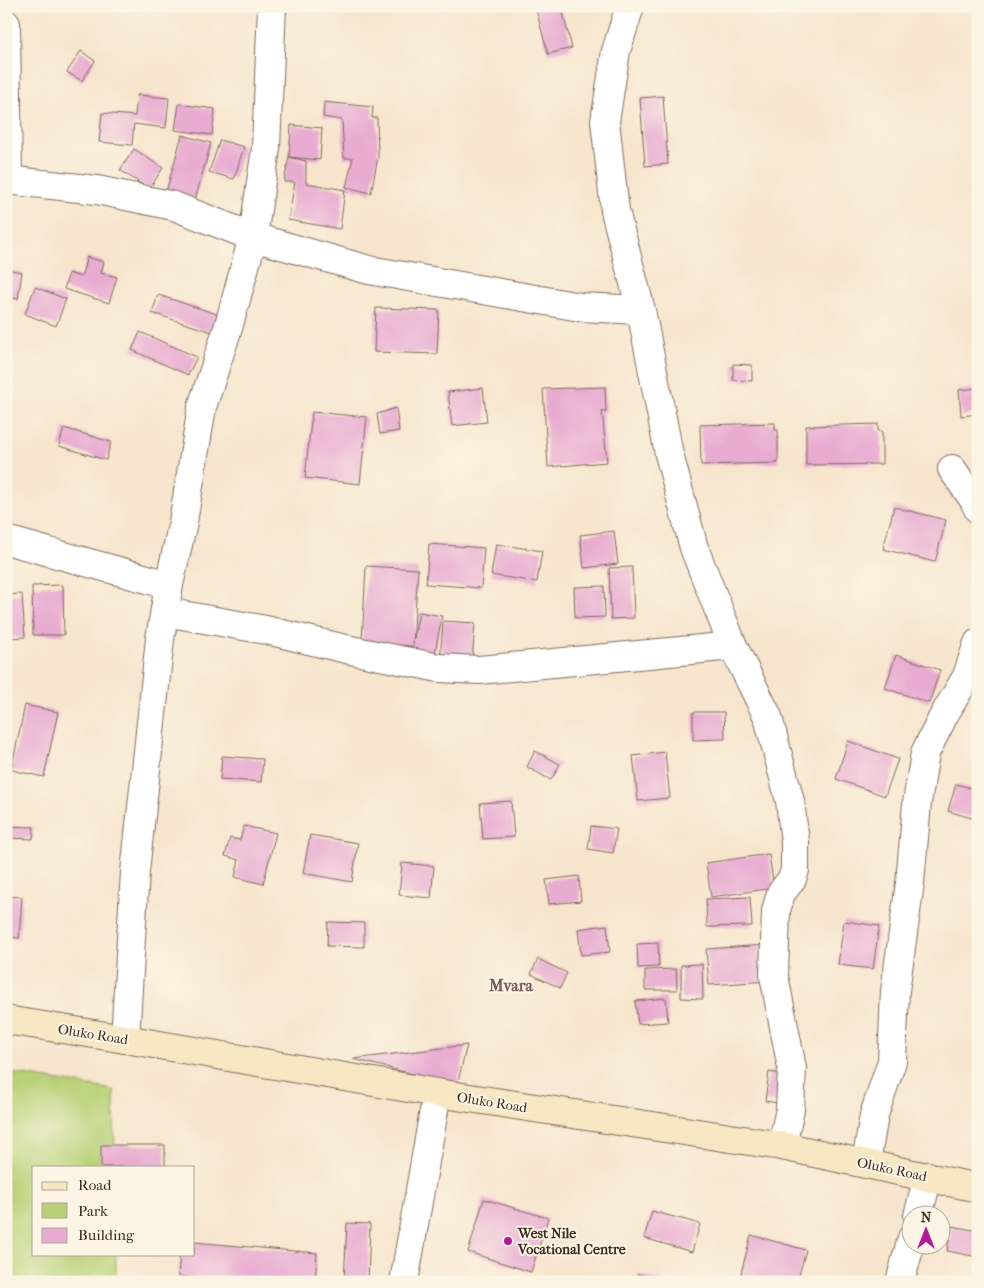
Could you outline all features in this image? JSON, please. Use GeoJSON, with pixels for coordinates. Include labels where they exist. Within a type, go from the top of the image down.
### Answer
{"type":"FeatureCollection","features":[{"type":"Feature","properties":{"kind":"main road","name":"Oluko Road"},"geometry":{"type":"LineString","coordinates":[[6,1020],[437,1093],[782,1146],[978,1188]]}},
{"type":"Feature","properties":{"kind":"street"},"geometry":{"type":"LineString","coordinates":[[125,1039],[135,872],[165,612],[183,522],[202,407],[229,325],[253,237],[266,148],[272,6]]}},
{"type":"Feature","properties":{"kind":"street"},"geometry":{"type":"LineString","coordinates":[[630,6],[616,51],[605,121],[615,211],[641,310],[669,454],[694,548],[732,646],[768,718],[790,801],[796,842],[796,870],[792,879],[781,893],[776,911],[774,976],[792,1068],[790,1109],[782,1146]]}},
{"type":"Feature","properties":{"kind":"street"},"geometry":{"type":"LineString","coordinates":[[6,24],[7,180],[97,190],[174,206],[253,237],[369,270],[580,307],[641,310]]}},
{"type":"Feature","properties":{"kind":"street"},"geometry":{"type":"LineString","coordinates":[[952,469],[974,500],[978,509]]}},
{"type":"Feature","properties":{"kind":"street"},"geometry":{"type":"LineString","coordinates":[[6,540],[169,585]]}},
{"type":"Feature","properties":{"kind":"street"},"geometry":{"type":"LineString","coordinates":[[165,612],[266,630],[356,652],[430,666],[479,670],[732,646]]}},
{"type":"Feature","properties":{"kind":"street"},"geometry":{"type":"LineString","coordinates":[[866,1164],[874,1115],[892,1061],[895,991],[910,883],[917,803],[925,753],[944,714],[967,676],[978,643]]}},
{"type":"Feature","properties":{"kind":"street"},"geometry":{"type":"LineString","coordinates":[[404,1282],[437,1093]]}},
{"type":"Feature","properties":{"kind":"street"},"geometry":{"type":"LineString","coordinates":[[920,1206],[928,1176]]}},
{"type":"Feature","properties":{"kind":"street"},"geometry":{"type":"LineString","coordinates":[[900,1282],[907,1256]]}},
{"type":"Feature","properties":{"kind":"green space"},"geometry":{"type":"Polygon","coordinates":[[[6,1072],[114,1090],[115,1166],[32,1166],[32,1256],[116,1256],[116,1282],[6,1282],[6,1072]]]}},
{"type":"Feature","properties":{"kind":"building"},"geometry":{"type":"Polygon","coordinates":[[[535,6],[561,6],[572,48],[548,54],[535,6]]]}},
{"type":"Feature","properties":{"kind":"building"},"geometry":{"type":"Polygon","coordinates":[[[81,51],[95,61],[82,81],[67,72],[81,51]]]}},
{"type":"Feature","properties":{"kind":"building"},"geometry":{"type":"Polygon","coordinates":[[[137,95],[169,98],[166,128],[134,124],[132,145],[99,142],[102,113],[135,116],[137,95]]]}},
{"type":"Feature","properties":{"kind":"building"},"geometry":{"type":"Polygon","coordinates":[[[663,96],[668,164],[645,166],[640,98],[663,96]]]}},
{"type":"Feature","properties":{"kind":"building"},"geometry":{"type":"Polygon","coordinates":[[[324,102],[373,107],[372,118],[377,118],[378,157],[371,193],[346,187],[353,158],[344,158],[342,120],[323,117],[324,102]]]}},
{"type":"Feature","properties":{"kind":"building"},"geometry":{"type":"Polygon","coordinates":[[[179,104],[215,109],[212,135],[175,130],[179,104]]]}},
{"type":"Feature","properties":{"kind":"building"},"geometry":{"type":"Polygon","coordinates":[[[291,125],[322,128],[320,160],[289,157],[291,125]]]}},
{"type":"Feature","properties":{"kind":"building"},"geometry":{"type":"Polygon","coordinates":[[[182,135],[211,143],[195,200],[166,192],[182,135]]]}},
{"type":"Feature","properties":{"kind":"building"},"geometry":{"type":"Polygon","coordinates":[[[220,140],[244,147],[234,179],[209,172],[220,140]]]}},
{"type":"Feature","properties":{"kind":"building"},"geometry":{"type":"Polygon","coordinates":[[[134,149],[163,168],[149,189],[120,170],[134,149]]]}},
{"type":"Feature","properties":{"kind":"building"},"geometry":{"type":"Polygon","coordinates":[[[289,157],[306,161],[306,183],[345,190],[340,229],[288,220],[295,182],[284,182],[289,157]]]}},
{"type":"Feature","properties":{"kind":"building"},"geometry":{"type":"Polygon","coordinates":[[[87,257],[104,262],[101,273],[117,277],[109,303],[64,289],[69,273],[81,277],[87,257]]]}},
{"type":"Feature","properties":{"kind":"building"},"geometry":{"type":"Polygon","coordinates":[[[6,269],[22,272],[18,299],[6,297],[6,269]]]}},
{"type":"Feature","properties":{"kind":"building"},"geometry":{"type":"Polygon","coordinates":[[[35,287],[66,299],[56,326],[25,314],[35,287]]]}},
{"type":"Feature","properties":{"kind":"building"},"geometry":{"type":"Polygon","coordinates":[[[158,295],[217,314],[212,332],[152,313],[158,295]]]}},
{"type":"Feature","properties":{"kind":"building"},"geometry":{"type":"Polygon","coordinates":[[[376,308],[439,310],[437,354],[374,352],[376,308]]]}},
{"type":"Feature","properties":{"kind":"building"},"geometry":{"type":"Polygon","coordinates":[[[140,332],[197,357],[188,375],[132,350],[140,332]]]}},
{"type":"Feature","properties":{"kind":"building"},"geometry":{"type":"Polygon","coordinates":[[[733,364],[752,365],[752,381],[733,380],[733,364]]]}},
{"type":"Feature","properties":{"kind":"building"},"geometry":{"type":"Polygon","coordinates":[[[605,387],[606,413],[602,410],[607,462],[548,467],[543,389],[605,387]]]}},
{"type":"Feature","properties":{"kind":"building"},"geometry":{"type":"Polygon","coordinates":[[[483,388],[487,422],[452,426],[448,392],[483,388]]]}},
{"type":"Feature","properties":{"kind":"building"},"geometry":{"type":"Polygon","coordinates":[[[978,388],[978,414],[961,416],[959,390],[978,388]]]}},
{"type":"Feature","properties":{"kind":"building"},"geometry":{"type":"Polygon","coordinates":[[[396,408],[399,431],[380,434],[377,414],[396,408]]]}},
{"type":"Feature","properties":{"kind":"building"},"geometry":{"type":"Polygon","coordinates":[[[312,412],[367,417],[360,484],[305,478],[312,412]]]}},
{"type":"Feature","properties":{"kind":"building"},"geometry":{"type":"Polygon","coordinates":[[[775,423],[775,430],[778,430],[778,463],[701,465],[700,425],[775,423]]]}},
{"type":"Feature","properties":{"kind":"building"},"geometry":{"type":"Polygon","coordinates":[[[878,424],[878,431],[882,431],[882,464],[806,465],[806,426],[878,424]]]}},
{"type":"Feature","properties":{"kind":"building"},"geometry":{"type":"Polygon","coordinates":[[[64,428],[111,442],[106,460],[59,446],[64,428]]]}},
{"type":"Feature","properties":{"kind":"building"},"geometry":{"type":"Polygon","coordinates":[[[894,507],[946,520],[935,562],[883,549],[894,507]]]}},
{"type":"Feature","properties":{"kind":"building"},"geometry":{"type":"Polygon","coordinates":[[[614,531],[618,564],[584,568],[580,535],[614,531]]]}},
{"type":"Feature","properties":{"kind":"building"},"geometry":{"type":"Polygon","coordinates":[[[429,544],[484,548],[481,588],[426,584],[429,544]]]}},
{"type":"Feature","properties":{"kind":"building"},"geometry":{"type":"Polygon","coordinates":[[[496,544],[542,551],[537,582],[491,575],[496,544]]]}},
{"type":"Feature","properties":{"kind":"building"},"geometry":{"type":"Polygon","coordinates":[[[366,566],[418,569],[413,644],[419,612],[442,616],[434,658],[411,654],[413,646],[362,643],[366,566]]]}},
{"type":"Feature","properties":{"kind":"building"},"geometry":{"type":"Polygon","coordinates":[[[632,567],[634,618],[611,619],[609,568],[632,567]]]}},
{"type":"Feature","properties":{"kind":"building"},"geometry":{"type":"Polygon","coordinates":[[[63,585],[64,635],[33,635],[32,586],[63,585]]]}},
{"type":"Feature","properties":{"kind":"building"},"geometry":{"type":"Polygon","coordinates":[[[604,586],[605,617],[575,618],[574,587],[604,586]]]}},
{"type":"Feature","properties":{"kind":"building"},"geometry":{"type":"Polygon","coordinates":[[[22,594],[25,637],[8,638],[7,595],[22,594]]]}},
{"type":"Feature","properties":{"kind":"building"},"geometry":{"type":"Polygon","coordinates":[[[443,621],[475,623],[472,663],[440,661],[443,621]]]}},
{"type":"Feature","properties":{"kind":"building"},"geometry":{"type":"Polygon","coordinates":[[[896,655],[940,670],[929,703],[885,688],[896,655]]]}},
{"type":"Feature","properties":{"kind":"building"},"geometry":{"type":"Polygon","coordinates":[[[25,705],[58,712],[44,777],[11,770],[25,705]]]}},
{"type":"Feature","properties":{"kind":"building"},"geometry":{"type":"Polygon","coordinates":[[[693,712],[724,712],[725,739],[693,740],[693,712]]]}},
{"type":"Feature","properties":{"kind":"building"},"geometry":{"type":"Polygon","coordinates":[[[848,741],[898,759],[885,796],[836,779],[848,741]]]}},
{"type":"Feature","properties":{"kind":"building"},"geometry":{"type":"Polygon","coordinates":[[[535,751],[560,764],[551,780],[527,767],[535,751]]]}},
{"type":"Feature","properties":{"kind":"building"},"geometry":{"type":"Polygon","coordinates":[[[665,752],[670,798],[638,801],[633,756],[665,752]]]}},
{"type":"Feature","properties":{"kind":"building"},"geometry":{"type":"Polygon","coordinates":[[[222,756],[263,759],[261,782],[220,779],[222,756]]]}},
{"type":"Feature","properties":{"kind":"building"},"geometry":{"type":"Polygon","coordinates":[[[956,784],[978,790],[978,820],[948,811],[956,784]]]}},
{"type":"Feature","properties":{"kind":"building"},"geometry":{"type":"Polygon","coordinates":[[[511,801],[514,837],[483,839],[480,803],[511,801]]]}},
{"type":"Feature","properties":{"kind":"building"},"geometry":{"type":"Polygon","coordinates":[[[7,826],[34,827],[33,839],[7,838],[7,826]]]}},
{"type":"Feature","properties":{"kind":"building"},"geometry":{"type":"Polygon","coordinates":[[[244,826],[276,833],[263,884],[235,877],[239,860],[225,856],[230,838],[240,840],[244,826]]]}},
{"type":"Feature","properties":{"kind":"building"},"geometry":{"type":"Polygon","coordinates":[[[591,826],[617,829],[613,853],[588,849],[591,826]]]}},
{"type":"Feature","properties":{"kind":"building"},"geometry":{"type":"Polygon","coordinates":[[[310,835],[358,843],[352,882],[303,873],[310,835]]]}},
{"type":"Feature","properties":{"kind":"building"},"geometry":{"type":"Polygon","coordinates":[[[769,854],[774,888],[711,897],[706,863],[769,854]]]}},
{"type":"Feature","properties":{"kind":"building"},"geometry":{"type":"Polygon","coordinates":[[[402,863],[434,866],[431,898],[399,895],[402,863]]]}},
{"type":"Feature","properties":{"kind":"building"},"geometry":{"type":"Polygon","coordinates":[[[579,876],[581,901],[549,904],[546,880],[579,876]]]}},
{"type":"Feature","properties":{"kind":"building"},"geometry":{"type":"Polygon","coordinates":[[[6,896],[22,897],[19,938],[6,937],[6,896]]]}},
{"type":"Feature","properties":{"kind":"building"},"geometry":{"type":"Polygon","coordinates":[[[750,897],[752,926],[707,927],[706,899],[750,897]]]}},
{"type":"Feature","properties":{"kind":"building"},"geometry":{"type":"Polygon","coordinates":[[[844,921],[879,926],[873,969],[838,965],[844,921]]]}},
{"type":"Feature","properties":{"kind":"building"},"geometry":{"type":"Polygon","coordinates":[[[328,922],[364,923],[364,947],[327,946],[328,922]]]}},
{"type":"Feature","properties":{"kind":"building"},"geometry":{"type":"Polygon","coordinates":[[[607,925],[610,952],[581,955],[578,929],[607,925]]]}},
{"type":"Feature","properties":{"kind":"building"},"geometry":{"type":"Polygon","coordinates":[[[658,943],[659,967],[638,968],[637,944],[658,943]]]}},
{"type":"Feature","properties":{"kind":"building"},"geometry":{"type":"Polygon","coordinates":[[[766,945],[769,981],[709,985],[706,949],[766,945]]]}},
{"type":"Feature","properties":{"kind":"building"},"geometry":{"type":"Polygon","coordinates":[[[538,959],[567,973],[560,988],[531,974],[538,959]]]}},
{"type":"Feature","properties":{"kind":"building"},"geometry":{"type":"Polygon","coordinates":[[[702,964],[703,999],[681,998],[681,965],[702,964]]]}},
{"type":"Feature","properties":{"kind":"building"},"geometry":{"type":"Polygon","coordinates":[[[676,969],[677,990],[645,990],[645,970],[676,969]]]}},
{"type":"Feature","properties":{"kind":"building"},"geometry":{"type":"Polygon","coordinates":[[[666,998],[668,1022],[638,1024],[635,1001],[666,998]]]}},
{"type":"Feature","properties":{"kind":"building"},"geometry":{"type":"Polygon","coordinates":[[[467,1045],[457,1085],[353,1059],[467,1045]]]}},
{"type":"Feature","properties":{"kind":"building"},"geometry":{"type":"Polygon","coordinates":[[[769,1072],[788,1075],[784,1104],[765,1101],[769,1072]]]}},
{"type":"Feature","properties":{"kind":"building"},"geometry":{"type":"Polygon","coordinates":[[[101,1145],[165,1145],[165,1166],[101,1166],[101,1145]]]}},
{"type":"Feature","properties":{"kind":"building"},"geometry":{"type":"Polygon","coordinates":[[[484,1199],[548,1218],[531,1272],[468,1252],[484,1199]]]}},
{"type":"Feature","properties":{"kind":"building"},"geometry":{"type":"Polygon","coordinates":[[[652,1211],[700,1224],[692,1252],[644,1238],[652,1211]]]}},
{"type":"Feature","properties":{"kind":"building"},"geometry":{"type":"Polygon","coordinates":[[[347,1223],[370,1224],[368,1282],[344,1282],[347,1223]]]}},
{"type":"Feature","properties":{"kind":"building"},"geometry":{"type":"Polygon","coordinates":[[[952,1226],[978,1231],[978,1257],[952,1252],[952,1226]]]}},
{"type":"Feature","properties":{"kind":"building"},"geometry":{"type":"Polygon","coordinates":[[[751,1235],[806,1250],[797,1282],[756,1282],[740,1277],[751,1235]]]}},
{"type":"Feature","properties":{"kind":"building"},"geometry":{"type":"Polygon","coordinates":[[[195,1242],[317,1253],[315,1282],[238,1282],[178,1276],[180,1256],[195,1256],[195,1242]]]}},
{"type":"Feature","properties":{"kind":"building"},"geometry":{"type":"Polygon","coordinates":[[[638,1274],[661,1281],[661,1282],[635,1282],[638,1274]]]}},
{"type":"Feature","properties":{"kind":"place","name":"West Nile Vocational Centre"},"geometry":{"type":"Point","coordinates":[508,1241]}},
{"type":"Feature","properties":{"kind":"district","name":"Mvara"},"geometry":{"type":"Point","coordinates":[511,985]}}]}
